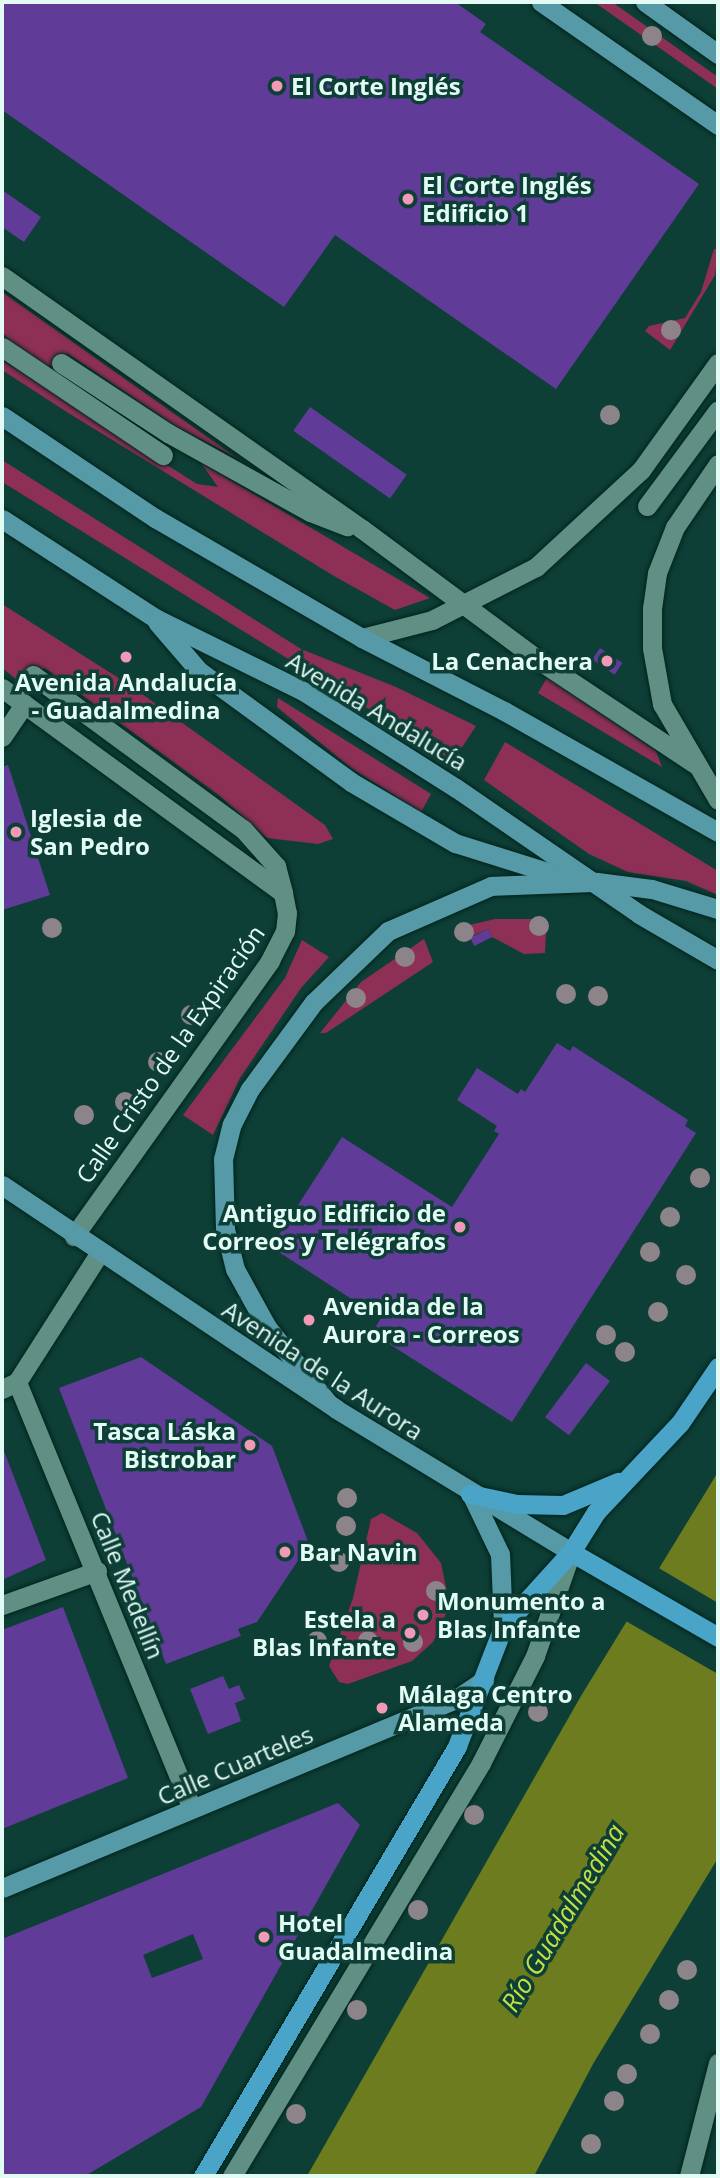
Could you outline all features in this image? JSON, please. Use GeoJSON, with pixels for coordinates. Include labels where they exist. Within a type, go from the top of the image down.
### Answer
{"type":"FeatureCollection","features":[{"type":"Feature","properties":{"kind":"main road"},"geometry":{"type":"LineString","coordinates":[[541,2],[718,125]]}},
{"type":"Feature","properties":{"kind":"main road"},"geometry":{"type":"LineString","coordinates":[[645,2],[718,54]]}},
{"type":"Feature","properties":{"kind":"main road"},"geometry":{"type":"LineString","coordinates":[[2,416],[155,518],[362,638],[504,711],[718,832]]}},
{"type":"Feature","properties":{"kind":"main road","name":"Avenida Andalucía"},"geometry":{"type":"LineString","coordinates":[[2,519],[155,618],[303,691],[596,882],[639,914],[718,960]]}},
{"type":"Feature","properties":{"kind":"main road"},"geometry":{"type":"LineString","coordinates":[[155,618],[199,671],[241,704],[428,831],[484,855],[596,882],[652,889],[718,909]]}},
{"type":"Feature","properties":{"kind":"main road"},"geometry":{"type":"LineString","coordinates":[[328,1403],[267,1327],[234,1269],[225,1229],[223,1159],[244,1100],[291,1029],[350,962],[388,931],[491,886],[596,882]]}},
{"type":"Feature","properties":{"kind":"main road","name":"Avenida de la Aurora"},"geometry":{"type":"LineString","coordinates":[[2,1185],[99,1254],[470,1494],[718,1637]]}},
{"type":"Feature","properties":{"kind":"main road"},"geometry":{"type":"LineString","coordinates":[[503,1627],[571,1552],[596,1512],[680,1423],[718,1367]]}},
{"type":"Feature","properties":{"kind":"main road"},"geometry":{"type":"LineString","coordinates":[[470,1494],[517,1504],[563,1505],[631,1475]]}},
{"type":"Feature","properties":{"kind":"main road"},"geometry":{"type":"LineString","coordinates":[[202,2176],[457,1746],[484,1680],[503,1627],[500,1554],[491,1527],[470,1494]]}},
{"type":"Feature","properties":{"kind":"main road","name":"Calle Cuarteles"},"geometry":{"type":"LineString","coordinates":[[2,1888],[456,1699],[484,1680]]}},
{"type":"Feature","properties":{"kind":"street"},"geometry":{"type":"LineString","coordinates":[[2,276],[362,529],[537,659],[695,764]]}},
{"type":"Feature","properties":{"kind":"street"},"geometry":{"type":"LineString","coordinates":[[2,347],[163,455]]}},
{"type":"Feature","properties":{"kind":"street"},"geometry":{"type":"LineString","coordinates":[[61,363],[168,433],[310,513],[362,529]]}},
{"type":"Feature","properties":{"kind":"street"},"geometry":{"type":"LineString","coordinates":[[362,638],[432,620],[536,567],[641,470],[718,363]]}},
{"type":"Feature","properties":{"kind":"street"},"geometry":{"type":"LineString","coordinates":[[647,506],[718,410]]}},
{"type":"Feature","properties":{"kind":"street"},"geometry":{"type":"LineString","coordinates":[[718,464],[676,527],[657,573],[652,608],[652,648],[662,704],[718,800]]}},
{"type":"Feature","properties":{"kind":"street","name":"Calle Cristo de la Expiración"},"geometry":{"type":"LineString","coordinates":[[33,675],[243,829],[276,866],[283,893],[285,931],[270,961],[74,1236]]}},
{"type":"Feature","properties":{"kind":"street"},"geometry":{"type":"LineString","coordinates":[[2,688],[283,893]]}},
{"type":"Feature","properties":{"kind":"street"},"geometry":{"type":"LineString","coordinates":[[2,737],[24,704]]}},
{"type":"Feature","properties":{"kind":"street"},"geometry":{"type":"LineString","coordinates":[[9,1385],[99,1254]]}},
{"type":"Feature","properties":{"kind":"street","name":"Calle Medellín"},"geometry":{"type":"LineString","coordinates":[[9,1385],[97,1571],[192,1808]]}},
{"type":"Feature","properties":{"kind":"street"},"geometry":{"type":"LineString","coordinates":[[232,2176],[481,1763],[535,1657],[571,1552]]}},
{"type":"Feature","properties":{"kind":"street"},"geometry":{"type":"LineString","coordinates":[[2,1605],[97,1571]]}},
{"type":"Feature","properties":{"kind":"street"},"geometry":{"type":"LineString","coordinates":[[689,2176],[718,2063]]}},
{"type":"Feature","properties":{"kind":"shaded area"},"geometry":{"type":"Polygon","coordinates":[[[594,2],[612,2],[718,77],[718,89],[594,2]]]}},
{"type":"Feature","properties":{"kind":"shaded area"},"geometry":{"type":"Polygon","coordinates":[[[714,249],[718,249],[715,275],[670,350],[645,331],[649,326],[685,318],[701,292],[714,249]]]}},
{"type":"Feature","properties":{"kind":"shaded area"},"geometry":{"type":"Polygon","coordinates":[[[2,292],[237,458],[176,426],[67,353],[54,373],[17,349],[2,332],[2,292]]]}},
{"type":"Feature","properties":{"kind":"shaded area"},"geometry":{"type":"Polygon","coordinates":[[[2,360],[197,484],[218,487],[201,463],[430,598],[395,610],[334,576],[70,414],[2,370],[2,360]]]}},
{"type":"Feature","properties":{"kind":"shaded area"},"geometry":{"type":"Polygon","coordinates":[[[2,460],[301,649],[396,687],[476,726],[453,761],[2,482],[2,460]]]}},
{"type":"Feature","properties":{"kind":"shaded area"},"geometry":{"type":"Polygon","coordinates":[[[2,604],[128,684],[325,825],[333,839],[318,844],[267,838],[220,796],[45,668],[21,683],[2,668],[2,604]]]}},
{"type":"Feature","properties":{"kind":"shaded area"},"geometry":{"type":"Polygon","coordinates":[[[547,678],[656,751],[662,767],[538,693],[547,678]]]}},
{"type":"Feature","properties":{"kind":"shaded area"},"geometry":{"type":"Polygon","coordinates":[[[278,698],[431,794],[421,812],[351,768],[277,707],[278,698]]]}},
{"type":"Feature","properties":{"kind":"shaded area"},"geometry":{"type":"Polygon","coordinates":[[[505,742],[718,871],[718,895],[686,881],[628,872],[589,854],[484,780],[505,742]]]}},
{"type":"Feature","properties":{"kind":"shaded area"},"geometry":{"type":"Polygon","coordinates":[[[495,919],[532,919],[546,932],[545,953],[524,954],[492,937],[488,929],[461,941],[457,928],[495,919]]]}},
{"type":"Feature","properties":{"kind":"shaded area"},"geometry":{"type":"Polygon","coordinates":[[[424,939],[433,962],[326,1033],[320,1033],[361,982],[424,939]]]}},
{"type":"Feature","properties":{"kind":"shaded area"},"geometry":{"type":"Polygon","coordinates":[[[302,940],[329,957],[301,988],[240,1078],[213,1135],[183,1115],[285,978],[302,940]]]}},
{"type":"Feature","properties":{"kind":"shaded area"},"geometry":{"type":"Polygon","coordinates":[[[382,1513],[417,1533],[441,1563],[449,1602],[433,1642],[412,1661],[348,1684],[339,1682],[329,1666],[353,1598],[371,1519],[382,1513]]]}},
{"type":"Feature","properties":{"kind":"water","name":"Río Guadalmedina"},"geometry":{"type":"Polygon","coordinates":[[[718,1472],[718,1858],[593,2064],[534,2176],[307,2176],[581,1696],[718,1472]]]}},
{"type":"Feature","properties":{"kind":"pier"},"geometry":{"type":"Polygon","coordinates":[[[657,1567],[718,1603],[718,1674],[624,1620],[657,1567]]]}},
{"type":"Feature","properties":{"kind":"building","name":"El Corte Inglés Edificio 1"},"geometry":{"type":"Polygon","coordinates":[[[2,2],[455,2],[486,24],[480,32],[699,184],[556,389],[335,235],[284,307],[2,110],[2,2]]]}},
{"type":"Feature","properties":{"kind":"building"},"geometry":{"type":"Polygon","coordinates":[[[2,190],[41,217],[24,242],[2,227],[2,190]]]}},
{"type":"Feature","properties":{"kind":"building"},"geometry":{"type":"Polygon","coordinates":[[[310,407],[407,475],[390,498],[293,431],[310,407]]]}},
{"type":"Feature","properties":{"kind":"building","name":"La Cenachera"},"geometry":{"type":"Polygon","coordinates":[[[600,648],[622,663],[615,675],[592,660],[600,648]]]}},
{"type":"Feature","properties":{"kind":"building","name":"Iglesia de San Pedro"},"geometry":{"type":"Polygon","coordinates":[[[8,765],[50,895],[2,910],[2,767],[8,765]]]}},
{"type":"Feature","properties":{"kind":"building"},"geometry":{"type":"Polygon","coordinates":[[[488,929],[492,937],[474,946],[470,938],[488,929]]]}},
{"type":"Feature","properties":{"kind":"building","name":"Antiguo Edificio de Correos y Telégrafos"},"geometry":{"type":"Polygon","coordinates":[[[557,1043],[570,1051],[573,1046],[682,1116],[688,1120],[685,1126],[696,1133],[512,1422],[372,1333],[381,1318],[271,1247],[342,1137],[452,1207],[499,1134],[494,1131],[497,1126],[457,1100],[477,1068],[518,1094],[521,1089],[525,1092],[557,1043]]]}},
{"type":"Feature","properties":{"kind":"building"},"geometry":{"type":"Polygon","coordinates":[[[141,1357],[272,1446],[309,1544],[257,1622],[238,1629],[241,1636],[166,1664],[59,1388],[141,1357]]]}},
{"type":"Feature","properties":{"kind":"building"},"geometry":{"type":"Polygon","coordinates":[[[586,1363],[610,1381],[569,1435],[545,1417],[586,1363]]]}},
{"type":"Feature","properties":{"kind":"building"},"geometry":{"type":"Polygon","coordinates":[[[2,1446],[46,1560],[2,1580],[2,1446]]]}},
{"type":"Feature","properties":{"kind":"building"},"geometry":{"type":"Polygon","coordinates":[[[63,1607],[128,1778],[2,1829],[2,1630],[63,1607]]]}},
{"type":"Feature","properties":{"kind":"building"},"geometry":{"type":"Polygon","coordinates":[[[223,1676],[229,1689],[239,1685],[245,1699],[235,1703],[241,1721],[208,1734],[190,1689],[223,1676]]]}},
{"type":"Feature","properties":{"kind":"building"},"geometry":{"type":"Polygon","coordinates":[[[338,1803],[360,1825],[201,2107],[85,2176],[2,2176],[2,1939],[338,1803]],[[193,1934],[143,1955],[152,1978],[203,1959],[193,1934]]]}},
{"type":"Feature","properties":{"kind":"place","name":"El Corte Inglés"},"geometry":{"type":"Point","coordinates":[277,86]}},
{"type":"Feature","properties":{"kind":"place","name":"El Corte Inglés Edificio 1"},"geometry":{"type":"Point","coordinates":[408,199]}},
{"type":"Feature","properties":{"kind":"place","name":"Avenida Andalucía - Guadalmedina"},"geometry":{"type":"Point","coordinates":[126,657]}},
{"type":"Feature","properties":{"kind":"place","name":"La Cenachera"},"geometry":{"type":"Point","coordinates":[607,661]}},
{"type":"Feature","properties":{"kind":"place","name":"Iglesia de San Pedro"},"geometry":{"type":"Point","coordinates":[16,832]}},
{"type":"Feature","properties":{"kind":"place","name":"Antiguo Edificio de Correos y Telégrafos"},"geometry":{"type":"Point","coordinates":[460,1227]}},
{"type":"Feature","properties":{"kind":"place","name":"Avenida de la Aurora - Correos"},"geometry":{"type":"Point","coordinates":[309,1320]}},
{"type":"Feature","properties":{"kind":"place","name":"Tasca Láska Bistrobar"},"geometry":{"type":"Point","coordinates":[250,1445]}},
{"type":"Feature","properties":{"kind":"place","name":"Bar Navin"},"geometry":{"type":"Point","coordinates":[285,1552]}},
{"type":"Feature","properties":{"kind":"place","name":"Monumento a Blas Infante"},"geometry":{"type":"Point","coordinates":[423,1615]}},
{"type":"Feature","properties":{"kind":"place","name":"Estela a Blas Infante"},"geometry":{"type":"Point","coordinates":[410,1633]}},
{"type":"Feature","properties":{"kind":"place","name":"Málaga Centro Alameda"},"geometry":{"type":"Point","coordinates":[382,1708]}},
{"type":"Feature","properties":{"kind":"place","name":"Hotel Guadalmedina"},"geometry":{"type":"Point","coordinates":[264,1937]}}]}
